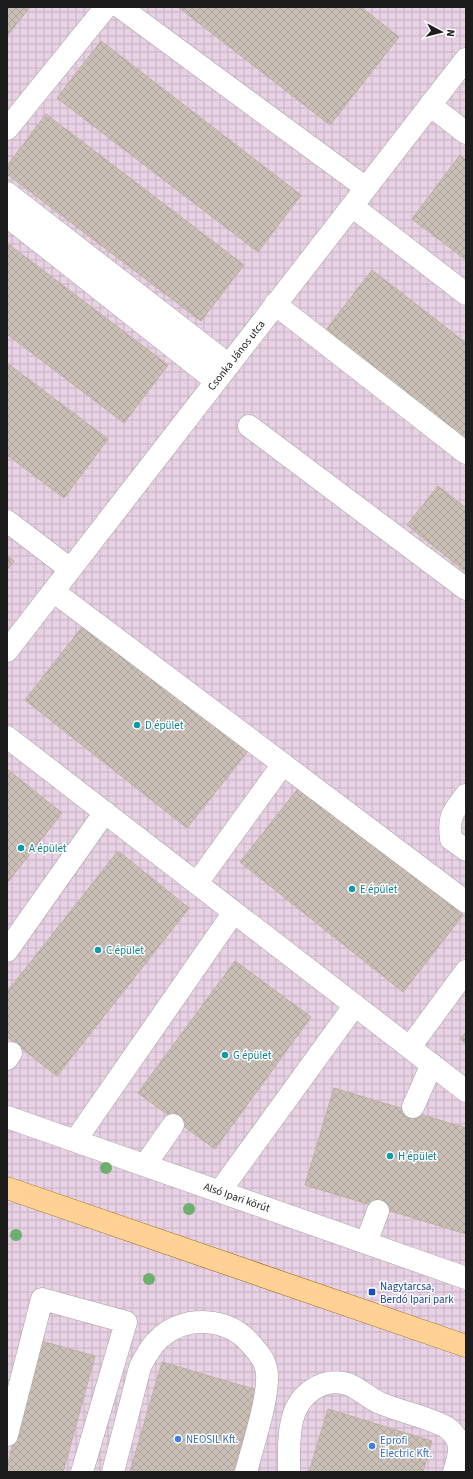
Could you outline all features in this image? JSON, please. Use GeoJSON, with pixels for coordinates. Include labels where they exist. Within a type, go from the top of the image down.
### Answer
{"type":"FeatureCollection","features":[{"type":"Feature","properties":{"kind":"main road"},"geometry":{"type":"LineString","coordinates":[[7,1188],[466,1346]]}},
{"type":"Feature","properties":{"kind":"street"},"geometry":{"type":"LineString","coordinates":[[7,128],[106,7]]}},
{"type":"Feature","properties":{"kind":"street"},"geometry":{"type":"LineString","coordinates":[[120,7],[366,188]]}},
{"type":"Feature","properties":{"kind":"street","name":"Csonka János utca"},"geometry":{"type":"LineString","coordinates":[[7,651],[466,59]]}},
{"type":"Feature","properties":{"kind":"street"},"geometry":{"type":"LineString","coordinates":[[430,105],[466,132]]}},
{"type":"Feature","properties":{"kind":"street"},"geometry":{"type":"LineString","coordinates":[[7,193],[222,373]]}},
{"type":"Feature","properties":{"kind":"street"},"geometry":{"type":"LineString","coordinates":[[352,206],[466,294]]}},
{"type":"Feature","properties":{"kind":"street"},"geometry":{"type":"LineString","coordinates":[[7,216],[222,373]]}},
{"type":"Feature","properties":{"kind":"street"},"geometry":{"type":"LineString","coordinates":[[275,304],[466,453]]}},
{"type":"Feature","properties":{"kind":"street"},"geometry":{"type":"LineString","coordinates":[[249,426],[466,589]]}},
{"type":"Feature","properties":{"kind":"street"},"geometry":{"type":"LineString","coordinates":[[7,521],[70,569]]}},
{"type":"Feature","properties":{"kind":"street"},"geometry":{"type":"LineString","coordinates":[[53,591],[466,902]]}},
{"type":"Feature","properties":{"kind":"street"},"geometry":{"type":"LineString","coordinates":[[7,737],[466,1091]]}},
{"type":"Feature","properties":{"kind":"street"},"geometry":{"type":"LineString","coordinates":[[197,883],[283,764]]}},
{"type":"Feature","properties":{"kind":"street"},"geometry":{"type":"LineString","coordinates":[[466,795],[450,815],[449,825],[451,838],[466,850]]}},
{"type":"Feature","properties":{"kind":"street"},"geometry":{"type":"LineString","coordinates":[[8,948],[105,812]]}},
{"type":"Feature","properties":{"kind":"street"},"geometry":{"type":"LineString","coordinates":[[75,1141],[234,912]]}},
{"type":"Feature","properties":{"kind":"street"},"geometry":{"type":"LineString","coordinates":[[410,1048],[466,971]]}},
{"type":"Feature","properties":{"kind":"street"},"geometry":{"type":"LineString","coordinates":[[220,1191],[355,1005]]}},
{"type":"Feature","properties":{"kind":"street"},"geometry":{"type":"LineString","coordinates":[[413,1107],[432,1064]]}},
{"type":"Feature","properties":{"kind":"street","name":"Alsó Ipari körút"},"geometry":{"type":"LineString","coordinates":[[7,1117],[466,1278]]}},
{"type":"Feature","properties":{"kind":"street"},"geometry":{"type":"LineString","coordinates":[[145,1165],[174,1125]]}},
{"type":"Feature","properties":{"kind":"street"},"geometry":{"type":"LineString","coordinates":[[366,1243],[378,1210]]}},
{"type":"Feature","properties":{"kind":"street"},"geometry":{"type":"LineString","coordinates":[[7,1435],[42,1299],[126,1322],[82,1472]]}},
{"type":"Feature","properties":{"kind":"street"},"geometry":{"type":"LineString","coordinates":[[113,1472],[140,1367],[148,1352],[161,1337],[174,1329],[185,1324],[207,1322],[229,1327],[242,1334],[261,1356],[266,1367],[268,1384],[246,1472]]}},
{"type":"Feature","properties":{"kind":"street"},"geometry":{"type":"LineString","coordinates":[[289,1472],[293,1417],[301,1401],[315,1387],[326,1382],[343,1383],[354,1386],[377,1402],[446,1427],[453,1432],[458,1445],[458,1455],[454,1472]]}},
{"type":"Feature","properties":{"kind":"shaded area"},"geometry":{"type":"Polygon","coordinates":[[[7,7],[466,7],[466,1472],[7,1472],[7,7]]]}},
{"type":"Feature","properties":{"kind":"building"},"geometry":{"type":"Polygon","coordinates":[[[7,7],[30,7],[7,36],[7,7]]]}},
{"type":"Feature","properties":{"kind":"building"},"geometry":{"type":"Polygon","coordinates":[[[178,7],[361,7],[399,37],[330,125],[178,7]]]}},
{"type":"Feature","properties":{"kind":"building"},"geometry":{"type":"Polygon","coordinates":[[[101,41],[301,195],[258,252],[57,98],[101,41]]]}},
{"type":"Feature","properties":{"kind":"building"},"geometry":{"type":"Polygon","coordinates":[[[46,114],[244,265],[201,321],[7,174],[7,166],[46,114]]]}},
{"type":"Feature","properties":{"kind":"building"},"geometry":{"type":"Polygon","coordinates":[[[460,155],[466,160],[466,260],[412,219],[460,155]]]}},
{"type":"Feature","properties":{"kind":"building"},"geometry":{"type":"Polygon","coordinates":[[[7,243],[168,365],[124,423],[7,334],[7,243]]]}},
{"type":"Feature","properties":{"kind":"building"},"geometry":{"type":"Polygon","coordinates":[[[372,270],[466,343],[466,446],[322,335],[372,270]]]}},
{"type":"Feature","properties":{"kind":"building"},"geometry":{"type":"Polygon","coordinates":[[[7,363],[108,439],[64,498],[7,455],[7,363]]]}},
{"type":"Feature","properties":{"kind":"building"},"geometry":{"type":"Polygon","coordinates":[[[438,486],[466,508],[466,572],[407,525],[438,486]]]}},
{"type":"Feature","properties":{"kind":"building"},"geometry":{"type":"Polygon","coordinates":[[[7,556],[14,561],[7,570],[7,556]]]}},
{"type":"Feature","properties":{"kind":"building","name":"D épület"},"geometry":{"type":"Polygon","coordinates":[[[86,622],[248,751],[187,828],[25,700],[86,622]]]}},
{"type":"Feature","properties":{"kind":"building","name":"A épület"},"geometry":{"type":"Polygon","coordinates":[[[7,769],[62,813],[7,883],[7,769]]]}},
{"type":"Feature","properties":{"kind":"building","name":"E épület"},"geometry":{"type":"Polygon","coordinates":[[[300,786],[463,915],[403,992],[240,862],[300,786]]]}},
{"type":"Feature","properties":{"kind":"building","name":"C épület"},"geometry":{"type":"Polygon","coordinates":[[[118,851],[189,908],[57,1076],[7,1037],[7,992],[118,851]]]}},
{"type":"Feature","properties":{"kind":"building","name":"G épület"},"geometry":{"type":"Polygon","coordinates":[[[235,961],[311,1017],[215,1149],[138,1093],[235,961]]]}},
{"type":"Feature","properties":{"kind":"building"},"geometry":{"type":"Polygon","coordinates":[[[466,1032],[466,1044],[460,1039],[466,1032]]]}},
{"type":"Feature","properties":{"kind":"building","name":"H épület"},"geometry":{"type":"Polygon","coordinates":[[[334,1088],[466,1128],[466,1234],[305,1185],[334,1088]]]}},
{"type":"Feature","properties":{"kind":"building"},"geometry":{"type":"Polygon","coordinates":[[[41,1341],[95,1356],[63,1472],[7,1472],[7,1466],[41,1341]]]}},
{"type":"Feature","properties":{"kind":"building"},"geometry":{"type":"Polygon","coordinates":[[[162,1362],[257,1390],[233,1472],[130,1472],[162,1362]]]}},
{"type":"Feature","properties":{"kind":"building"},"geometry":{"type":"Polygon","coordinates":[[[328,1409],[432,1441],[423,1472],[309,1472],[328,1409]]]}},
{"type":"Feature","properties":{"kind":"place","name":"D épület"},"geometry":{"type":"Point","coordinates":[137,725]}},
{"type":"Feature","properties":{"kind":"place","name":"A épület"},"geometry":{"type":"Point","coordinates":[21,848]}},
{"type":"Feature","properties":{"kind":"place","name":"E épület"},"geometry":{"type":"Point","coordinates":[352,889]}},
{"type":"Feature","properties":{"kind":"place","name":"C épület"},"geometry":{"type":"Point","coordinates":[98,950]}},
{"type":"Feature","properties":{"kind":"place","name":"G épület"},"geometry":{"type":"Point","coordinates":[225,1055]}},
{"type":"Feature","properties":{"kind":"place","name":"H épület"},"geometry":{"type":"Point","coordinates":[390,1156]}},
{"type":"Feature","properties":{"kind":"place","name":"Nagytarcsa, Berdó Ipari park"},"geometry":{"type":"Point","coordinates":[372,1292]}},
{"type":"Feature","properties":{"kind":"place","name":"NEOSIL Kft."},"geometry":{"type":"Point","coordinates":[178,1439]}},
{"type":"Feature","properties":{"kind":"place","name":"Eprofi Electric Kft."},"geometry":{"type":"Point","coordinates":[372,1446]}}]}
